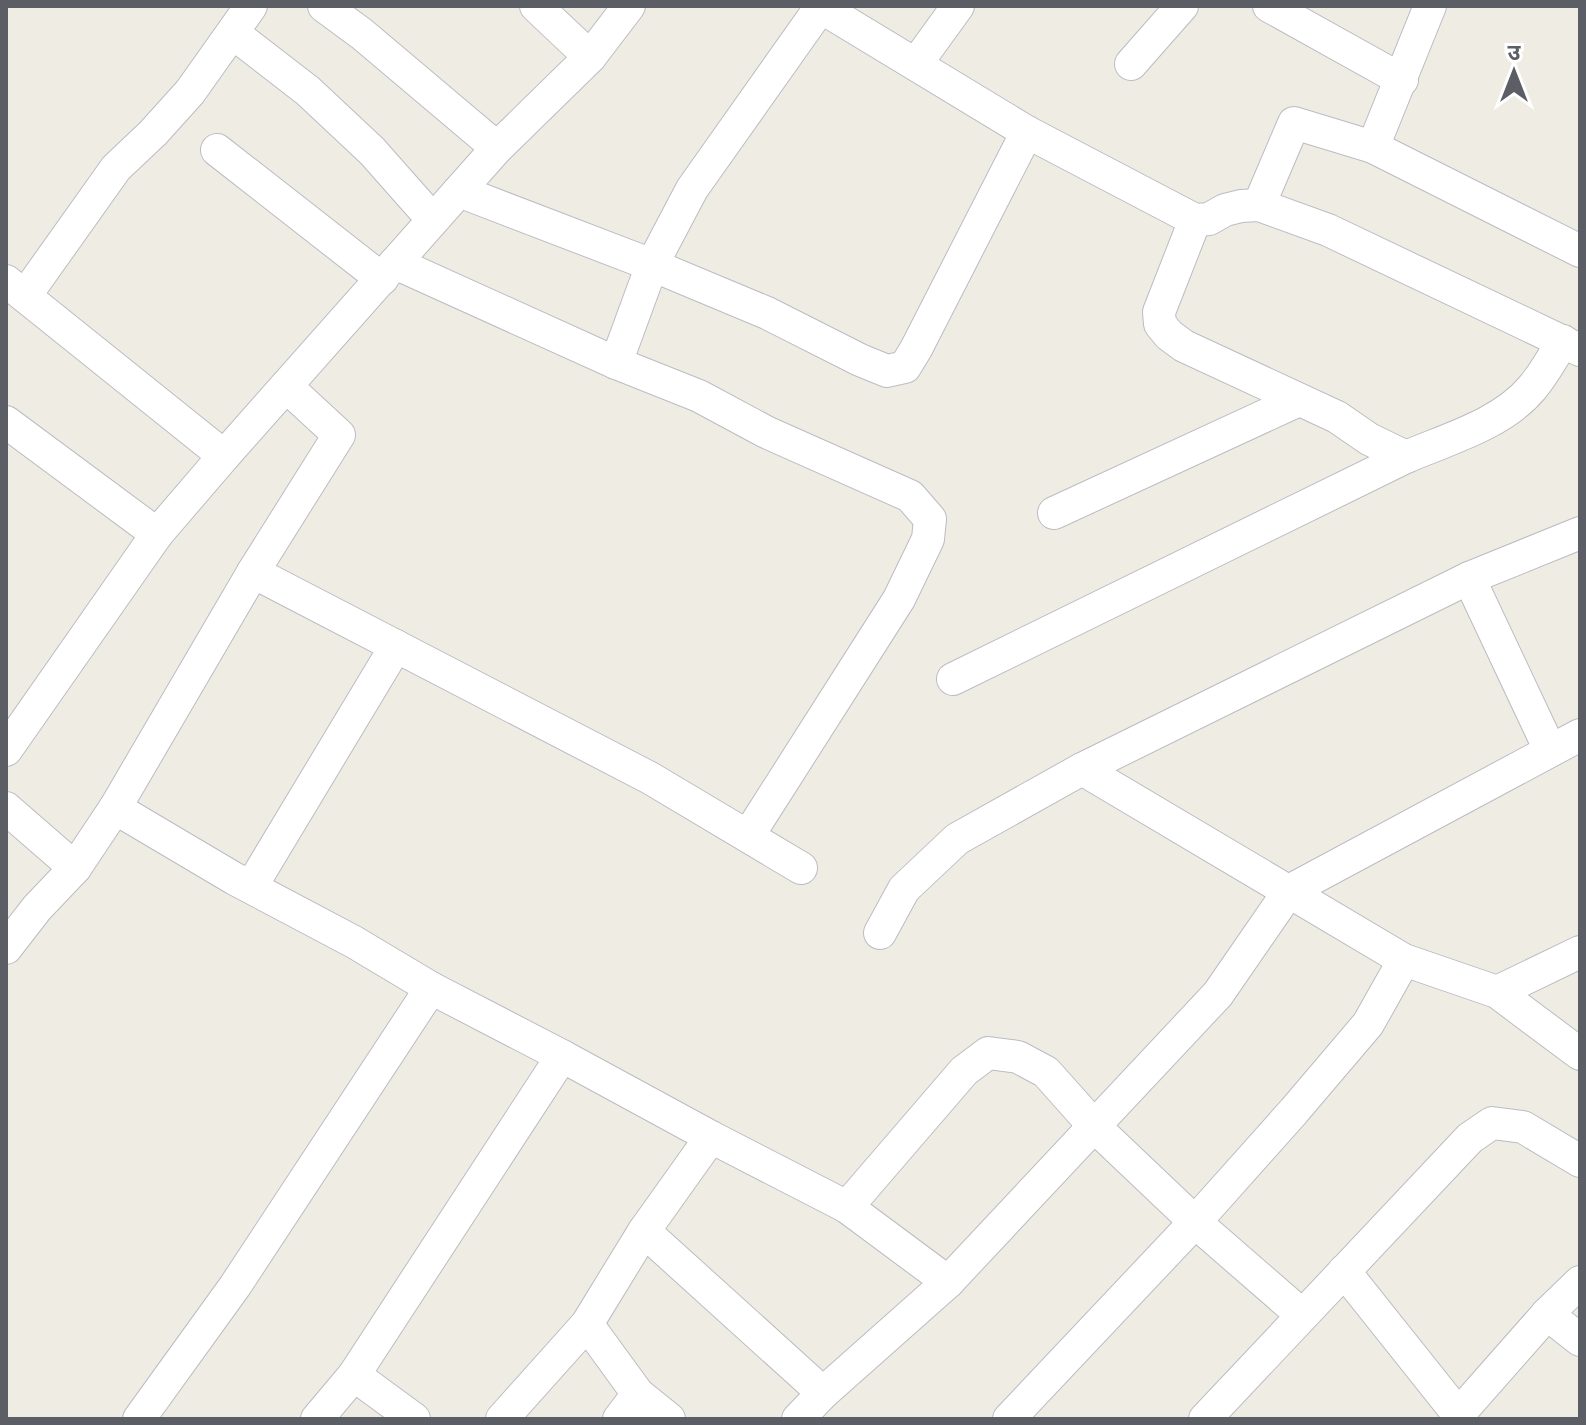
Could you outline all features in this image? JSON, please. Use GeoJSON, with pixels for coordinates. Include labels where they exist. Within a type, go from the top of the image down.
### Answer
{"type":"FeatureCollection","features":[{"type":"Feature","properties":{"kind":"street"},"geometry":{"type":"LineString","coordinates":[[224,456],[16,288],[116,168],[181,102],[251,6]]}},
{"type":"Feature","properties":{"kind":"street"},"geometry":{"type":"LineString","coordinates":[[324,6],[362,34],[497,148]]}},
{"type":"Feature","properties":{"kind":"street"},"geometry":{"type":"LineString","coordinates":[[536,6],[590,57]]}},
{"type":"Feature","properties":{"kind":"street"},"geometry":{"type":"LineString","coordinates":[[6,750],[157,534],[497,148],[590,57],[629,6]]}},
{"type":"Feature","properties":{"kind":"street"},"geometry":{"type":"LineString","coordinates":[[916,64],[958,6]]}},
{"type":"Feature","properties":{"kind":"street"},"geometry":{"type":"LineString","coordinates":[[1131,64],[1182,6]]}},
{"type":"Feature","properties":{"kind":"street"},"geometry":{"type":"LineString","coordinates":[[1269,6],[1402,80]]}},
{"type":"Feature","properties":{"kind":"street"},"geometry":{"type":"LineString","coordinates":[[1373,147],[1430,6]]}},
{"type":"Feature","properties":{"kind":"street"},"geometry":{"type":"LineString","coordinates":[[616,363],[652,265],[692,189],[820,7],[1027,132],[1195,220],[1209,219],[1241,206],[1259,205],[1328,230],[1571,346],[1514,404],[1481,425],[1406,457],[953,679]]}},
{"type":"Feature","properties":{"kind":"street"},"geometry":{"type":"LineString","coordinates":[[233,33],[308,91],[372,151],[433,220]]}},
{"type":"Feature","properties":{"kind":"street"},"geometry":{"type":"LineString","coordinates":[[1259,205],[1294,123],[1373,147],[1580,251]]}},
{"type":"Feature","properties":{"kind":"street"},"geometry":{"type":"LineString","coordinates":[[459,191],[767,313],[887,371],[905,367],[1027,132]]}},
{"type":"Feature","properties":{"kind":"street"},"geometry":{"type":"LineString","coordinates":[[217,150],[388,271],[699,396],[766,432],[910,496],[930,519],[928,539],[899,599],[748,836]]}},
{"type":"Feature","properties":{"kind":"street"},"geometry":{"type":"LineString","coordinates":[[1195,220],[1159,312],[1160,324],[1169,335],[1184,346],[1337,417],[1369,439],[1406,457]]}},
{"type":"Feature","properties":{"kind":"street"},"geometry":{"type":"LineString","coordinates":[[6,948],[37,908],[75,868],[115,808],[253,572],[339,435],[286,386]]}},
{"type":"Feature","properties":{"kind":"street"},"geometry":{"type":"LineString","coordinates":[[1054,513],[1299,400]]}},
{"type":"Feature","properties":{"kind":"street"},"geometry":{"type":"LineString","coordinates":[[6,422],[157,534]]}},
{"type":"Feature","properties":{"kind":"street"},"geometry":{"type":"LineString","coordinates":[[880,933],[904,889],[957,839],[1082,769],[1469,578],[1580,533]]}},
{"type":"Feature","properties":{"kind":"street"},"geometry":{"type":"LineString","coordinates":[[253,572],[650,778],[801,868]]}},
{"type":"Feature","properties":{"kind":"street"},"geometry":{"type":"LineString","coordinates":[[1469,578],[1550,750]]}},
{"type":"Feature","properties":{"kind":"street"},"geometry":{"type":"LineString","coordinates":[[251,887],[396,646]]}},
{"type":"Feature","properties":{"kind":"street"},"geometry":{"type":"LineString","coordinates":[[798,1419],[948,1282],[1095,1127],[1218,994],[1289,891],[1580,735]]}},
{"type":"Feature","properties":{"kind":"street"},"geometry":{"type":"LineString","coordinates":[[1082,769],[1404,960],[1497,992],[1580,1054]]}},
{"type":"Feature","properties":{"kind":"street"},"geometry":{"type":"LineString","coordinates":[[6,808],[75,868]]}},
{"type":"Feature","properties":{"kind":"street"},"geometry":{"type":"LineString","coordinates":[[115,808],[431,988],[847,1207],[948,1282]]}},
{"type":"Feature","properties":{"kind":"street"},"geometry":{"type":"LineString","coordinates":[[1497,992],[1580,952]]}},
{"type":"Feature","properties":{"kind":"street"},"geometry":{"type":"LineString","coordinates":[[1009,1419],[1195,1222],[1368,1024],[1404,960]]}},
{"type":"Feature","properties":{"kind":"street"},"geometry":{"type":"LineString","coordinates":[[139,1419],[235,1286],[431,988]]}},
{"type":"Feature","properties":{"kind":"street"},"geometry":{"type":"LineString","coordinates":[[847,1207],[964,1071],[988,1053],[1018,1057],[1046,1072],[1095,1127],[1195,1222],[1302,1315]]}},
{"type":"Feature","properties":{"kind":"street"},"geometry":{"type":"LineString","coordinates":[[317,1419],[354,1375],[562,1056]]}},
{"type":"Feature","properties":{"kind":"street"},"geometry":{"type":"LineString","coordinates":[[1205,1419],[1470,1138],[1492,1123],[1523,1127],[1580,1161]]}},
{"type":"Feature","properties":{"kind":"street"},"geometry":{"type":"LineString","coordinates":[[502,1419],[587,1324],[644,1231],[711,1137]]}},
{"type":"Feature","properties":{"kind":"street"},"geometry":{"type":"LineString","coordinates":[[644,1231],[823,1393]]}},
{"type":"Feature","properties":{"kind":"street"},"geometry":{"type":"LineString","coordinates":[[1344,1271],[1460,1417],[1547,1314],[1580,1282]]}},
{"type":"Feature","properties":{"kind":"street"},"geometry":{"type":"LineString","coordinates":[[1547,1314],[1580,1340]]}},
{"type":"Feature","properties":{"kind":"street"},"geometry":{"type":"LineString","coordinates":[[587,1324],[628,1407],[669,1419]]}},
{"type":"Feature","properties":{"kind":"street"},"geometry":{"type":"LineString","coordinates":[[354,1375],[414,1419]]}}]}
